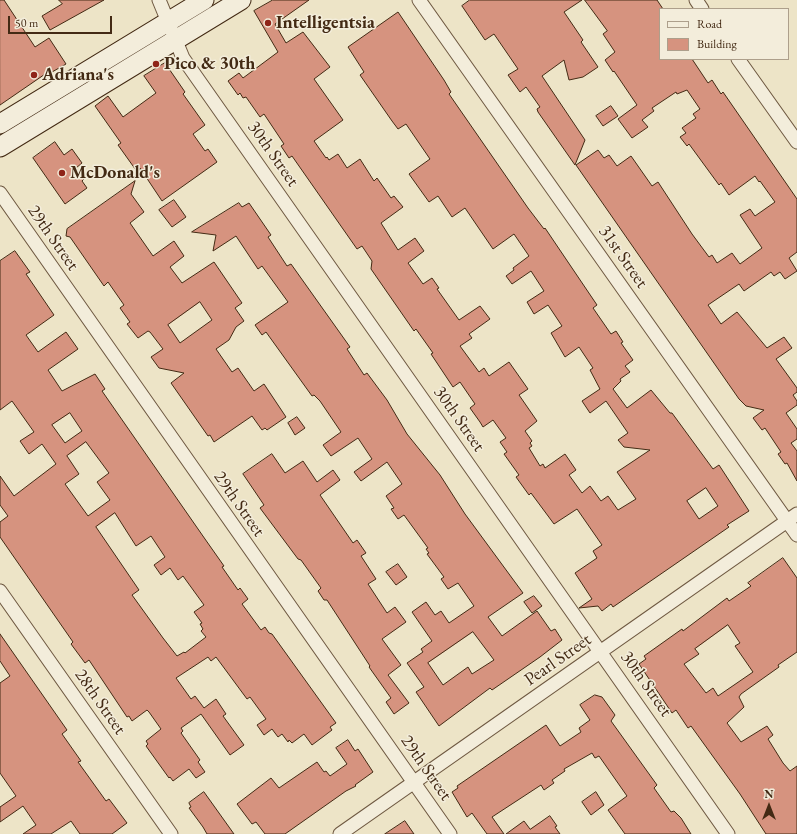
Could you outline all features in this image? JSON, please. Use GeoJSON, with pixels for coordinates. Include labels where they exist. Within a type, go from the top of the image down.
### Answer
{"type":"FeatureCollection","features":[{"type":"Feature","properties":{"kind":"main road"},"geometry":{"type":"LineString","coordinates":[[0,124],[204,0]]}},
{"type":"Feature","properties":{"kind":"main road"},"geometry":{"type":"LineString","coordinates":[[0,147],[241,0]]}},
{"type":"Feature","properties":{"kind":"street","name":"30th Street"},"geometry":{"type":"LineString","coordinates":[[159,0],[183,58],[728,834]]}},
{"type":"Feature","properties":{"kind":"street","name":"31st Street"},"geometry":{"type":"LineString","coordinates":[[419,0],[792,518],[797,535]]}},
{"type":"Feature","properties":{"kind":"street"},"geometry":{"type":"LineString","coordinates":[[739,60],[797,142]]}},
{"type":"Feature","properties":{"kind":"street","name":"29th Street"},"geometry":{"type":"LineString","coordinates":[[0,193],[450,834]]}},
{"type":"Feature","properties":{"kind":"street","name":"Pearl Street"},"geometry":{"type":"LineString","coordinates":[[340,834],[792,518]]}},
{"type":"Feature","properties":{"kind":"street","name":"28th Street"},"geometry":{"type":"LineString","coordinates":[[0,591],[171,834]]}},
{"type":"Feature","properties":{"kind":"building"},"geometry":{"type":"Polygon","coordinates":[[[0,0],[4,0],[35,47],[49,38],[66,64],[52,72],[51,70],[0,105],[0,0]]]}},
{"type":"Feature","properties":{"kind":"building"},"geometry":{"type":"Polygon","coordinates":[[[59,0],[104,0],[50,30],[42,16],[62,4],[59,0]]]}},
{"type":"Feature","properties":{"kind":"building"},"geometry":{"type":"Polygon","coordinates":[[[273,0],[309,0],[275,24],[286,43],[303,32],[330,67],[314,79],[343,120],[314,141],[326,158],[327,157],[329,160],[338,154],[347,168],[360,159],[374,181],[377,178],[391,198],[394,196],[403,207],[381,223],[398,250],[415,238],[424,251],[408,263],[423,284],[432,278],[439,288],[437,289],[459,320],[480,306],[490,319],[469,334],[472,338],[460,346],[479,372],[484,368],[489,376],[509,362],[528,389],[519,395],[537,421],[525,431],[532,441],[530,443],[532,446],[529,448],[540,466],[543,464],[545,468],[565,454],[576,470],[569,475],[582,493],[590,486],[601,501],[608,496],[618,510],[636,499],[617,472],[650,450],[624,447],[618,440],[628,433],[606,401],[590,413],[582,401],[600,389],[590,370],[593,368],[579,347],[565,357],[551,333],[562,326],[548,305],[534,314],[527,302],[544,291],[531,271],[512,284],[506,276],[514,270],[513,268],[529,256],[514,234],[493,249],[465,208],[452,217],[438,196],[429,202],[409,174],[430,159],[406,124],[398,129],[392,121],[360,75],[364,72],[348,47],[398,12],[444,80],[451,92],[449,94],[528,208],[544,229],[545,228],[597,305],[593,308],[611,334],[616,331],[623,342],[621,343],[633,360],[625,366],[630,372],[620,379],[621,381],[613,389],[627,408],[651,390],[670,413],[672,413],[713,469],[719,465],[749,511],[727,525],[729,527],[613,607],[611,604],[602,611],[598,606],[579,608],[592,599],[575,573],[597,558],[593,551],[602,545],[577,509],[554,524],[531,493],[529,495],[516,477],[519,475],[504,454],[507,452],[500,442],[506,438],[493,420],[483,427],[470,408],[475,404],[460,382],[453,387],[431,354],[433,353],[416,329],[414,331],[371,269],[372,261],[362,246],[357,249],[292,156],[289,158],[281,146],[284,144],[264,114],[260,117],[246,97],[243,98],[240,93],[238,95],[228,81],[239,73],[243,78],[278,52],[254,11],[273,0]],[[706,488],[687,501],[699,519],[718,506],[706,488]]]}},
{"type":"Feature","properties":{"kind":"building"},"geometry":{"type":"Polygon","coordinates":[[[470,0],[582,0],[564,12],[583,40],[581,42],[598,67],[583,77],[569,80],[564,60],[542,76],[585,140],[575,165],[538,112],[537,109],[540,107],[526,87],[520,92],[508,75],[518,69],[494,34],[485,40],[462,6],[470,0]]]}},
{"type":"Feature","properties":{"kind":"building"},"geometry":{"type":"Polygon","coordinates":[[[585,0],[657,0],[662,8],[659,8],[659,60],[693,60],[708,83],[712,80],[721,94],[723,92],[797,199],[797,252],[789,258],[797,271],[785,279],[780,272],[774,276],[771,272],[744,291],[739,284],[708,305],[721,324],[737,312],[767,348],[784,337],[792,348],[776,359],[797,388],[797,392],[793,395],[797,401],[797,405],[786,413],[797,429],[797,439],[791,443],[797,451],[797,481],[787,463],[785,464],[778,454],[781,452],[765,428],[762,430],[753,418],[764,410],[746,406],[739,399],[576,165],[598,150],[604,158],[609,155],[617,166],[631,156],[652,186],[658,182],[692,234],[709,257],[712,255],[717,263],[732,253],[740,264],[762,248],[740,215],[750,209],[755,216],[775,202],[755,176],[729,195],[721,183],[719,185],[689,144],[687,146],[680,137],[686,133],[682,128],[696,118],[693,114],[700,109],[687,90],[677,94],[676,92],[652,108],[654,111],[642,120],[648,127],[632,138],[618,119],[637,105],[605,60],[615,52],[603,34],[607,31],[585,0]]]}},
{"type":"Feature","properties":{"kind":"building"},"geometry":{"type":"Polygon","coordinates":[[[165,63],[185,92],[183,94],[205,125],[193,134],[205,151],[208,149],[217,162],[162,201],[140,168],[138,173],[118,145],[121,143],[95,106],[108,96],[123,117],[156,93],[144,76],[165,63]]]}},
{"type":"Feature","properties":{"kind":"building"},"geometry":{"type":"Polygon","coordinates":[[[611,106],[618,116],[603,126],[596,116],[611,106]]]}},
{"type":"Feature","properties":{"kind":"building","name":"McDonald's"},"geometry":{"type":"Polygon","coordinates":[[[55,142],[64,155],[72,149],[82,163],[76,168],[84,179],[82,181],[87,188],[65,204],[33,158],[55,142]]]}},
{"type":"Feature","properties":{"kind":"building"},"geometry":{"type":"Polygon","coordinates":[[[135,181],[131,194],[144,212],[130,223],[153,256],[174,241],[184,256],[170,267],[182,283],[214,262],[242,303],[235,308],[244,321],[236,327],[229,340],[216,349],[232,372],[238,368],[254,391],[264,384],[286,417],[267,430],[265,428],[262,430],[252,416],[214,442],[210,435],[208,436],[171,383],[184,373],[159,368],[151,357],[163,349],[148,331],[138,338],[127,324],[130,322],[120,308],[124,305],[108,282],[104,286],[70,237],[66,236],[67,229],[135,181]],[[200,302],[168,325],[180,343],[212,320],[200,302]]]}},
{"type":"Feature","properties":{"kind":"building"},"geometry":{"type":"Polygon","coordinates":[[[174,200],[186,217],[172,227],[159,210],[174,200]]]}},
{"type":"Feature","properties":{"kind":"building"},"geometry":{"type":"Polygon","coordinates":[[[239,203],[242,207],[249,203],[271,235],[268,237],[287,266],[291,264],[350,347],[347,349],[364,375],[367,373],[387,400],[407,434],[440,475],[465,514],[523,593],[488,617],[502,636],[537,611],[551,631],[555,629],[562,640],[492,690],[490,688],[439,726],[416,692],[424,687],[407,663],[423,652],[421,649],[432,641],[412,612],[426,602],[435,615],[441,611],[449,623],[474,606],[458,583],[448,589],[441,579],[444,577],[427,554],[429,553],[426,549],[428,548],[404,515],[398,519],[391,509],[394,508],[386,496],[402,484],[387,462],[361,481],[354,472],[372,459],[358,438],[331,456],[323,445],[341,432],[320,401],[314,395],[312,396],[266,332],[262,335],[255,325],[288,302],[262,266],[258,269],[236,236],[213,251],[216,235],[192,232],[239,203]],[[473,632],[428,663],[443,685],[468,667],[472,674],[494,660],[473,632]]]}},
{"type":"Feature","properties":{"kind":"building"},"geometry":{"type":"Polygon","coordinates":[[[15,251],[30,272],[26,274],[54,315],[26,335],[38,352],[66,332],[78,349],[48,370],[62,391],[95,374],[105,389],[102,391],[224,566],[222,567],[238,590],[240,588],[248,599],[242,604],[261,630],[265,627],[269,633],[272,634],[336,723],[330,727],[332,730],[312,745],[304,734],[292,743],[289,740],[288,742],[282,734],[278,737],[272,729],[264,735],[257,725],[266,719],[250,697],[247,699],[216,657],[211,661],[208,657],[176,678],[191,699],[195,696],[204,708],[216,699],[226,714],[223,716],[244,745],[230,755],[201,714],[181,728],[183,731],[181,733],[200,760],[198,762],[205,772],[196,778],[189,769],[173,781],[170,777],[169,778],[146,746],[148,744],[146,741],[161,729],[149,712],[147,710],[132,721],[129,716],[127,717],[89,660],[85,663],[71,644],[73,642],[0,537],[0,522],[8,516],[0,505],[0,476],[14,496],[56,464],[42,444],[29,454],[20,441],[34,432],[12,401],[0,410],[0,261],[15,251]],[[70,413],[52,425],[65,443],[82,431],[70,413]],[[86,442],[67,456],[79,474],[65,484],[88,516],[110,500],[97,482],[109,473],[86,442]],[[115,513],[96,527],[139,590],[132,595],[177,656],[184,652],[185,653],[206,637],[201,631],[203,629],[200,624],[202,623],[194,612],[204,605],[183,576],[178,580],[170,568],[161,575],[154,565],[165,557],[151,536],[136,546],[115,513]]]}},
{"type":"Feature","properties":{"kind":"building"},"geometry":{"type":"Polygon","coordinates":[[[297,417],[305,428],[295,435],[288,423],[297,417]]]}},
{"type":"Feature","properties":{"kind":"building"},"geometry":{"type":"Polygon","coordinates":[[[272,454],[285,473],[303,461],[317,482],[333,470],[340,480],[320,495],[353,543],[357,540],[366,553],[361,556],[376,579],[368,584],[387,613],[395,607],[406,622],[382,639],[401,665],[388,675],[409,703],[394,714],[386,702],[391,698],[369,667],[370,666],[327,600],[324,600],[318,591],[321,588],[260,508],[264,505],[243,474],[272,454]]]}},
{"type":"Feature","properties":{"kind":"building"},"geometry":{"type":"Polygon","coordinates":[[[783,558],[797,578],[797,652],[741,694],[739,697],[744,707],[727,723],[741,742],[767,726],[773,735],[768,739],[783,763],[790,771],[797,766],[797,834],[766,834],[740,794],[691,726],[688,728],[676,710],[672,713],[639,664],[646,659],[644,656],[682,629],[683,631],[727,598],[729,601],[751,586],[748,583],[783,558]],[[728,625],[695,649],[699,654],[684,664],[706,693],[713,688],[718,696],[753,672],[735,646],[740,643],[728,625]]]}},
{"type":"Feature","properties":{"kind":"building"},"geometry":{"type":"Polygon","coordinates":[[[398,564],[407,577],[396,585],[386,572],[398,564]]]}},
{"type":"Feature","properties":{"kind":"building"},"geometry":{"type":"Polygon","coordinates":[[[534,596],[542,606],[532,613],[524,602],[534,596]]]}},
{"type":"Feature","properties":{"kind":"building"},"geometry":{"type":"Polygon","coordinates":[[[0,634],[67,730],[62,734],[81,761],[78,762],[106,801],[109,799],[127,823],[112,834],[80,834],[71,821],[51,834],[23,834],[36,825],[23,806],[0,822],[0,807],[16,796],[0,773],[0,683],[10,676],[0,661],[0,634]]]}},
{"type":"Feature","properties":{"kind":"building"},"geometry":{"type":"Polygon","coordinates":[[[595,695],[602,697],[615,715],[611,721],[657,785],[654,788],[671,812],[674,811],[681,818],[691,834],[625,834],[608,810],[627,796],[599,756],[595,758],[592,753],[564,769],[565,771],[552,780],[554,783],[544,790],[541,785],[492,817],[504,834],[487,834],[472,813],[467,817],[452,792],[458,788],[457,786],[546,725],[560,746],[581,732],[579,728],[590,720],[580,705],[595,695]]]}},
{"type":"Feature","properties":{"kind":"building"},"geometry":{"type":"Polygon","coordinates":[[[348,740],[355,751],[358,749],[373,772],[355,785],[356,786],[346,791],[285,834],[265,834],[256,822],[252,824],[237,804],[271,778],[279,788],[317,762],[324,772],[326,771],[330,776],[347,764],[336,748],[348,740]]]}},
{"type":"Feature","properties":{"kind":"building"},"geometry":{"type":"Polygon","coordinates":[[[204,792],[234,834],[207,834],[189,808],[191,807],[189,803],[204,792]]]}},
{"type":"Feature","properties":{"kind":"building"},"geometry":{"type":"Polygon","coordinates":[[[596,792],[604,805],[591,815],[582,802],[596,792]]]}},
{"type":"Feature","properties":{"kind":"building"},"geometry":{"type":"Polygon","coordinates":[[[550,816],[557,826],[555,827],[560,834],[506,834],[524,821],[530,829],[550,816]]]}},
{"type":"Feature","properties":{"kind":"building"},"geometry":{"type":"Polygon","coordinates":[[[405,821],[414,834],[385,834],[405,821]]]}},
{"type":"Feature","properties":{"kind":"place","name":"Intelligentsia"},"geometry":{"type":"Point","coordinates":[268,23]}},
{"type":"Feature","properties":{"kind":"place","name":"Pico & 30th"},"geometry":{"type":"Point","coordinates":[156,64]}},
{"type":"Feature","properties":{"kind":"place","name":"Adriana's"},"geometry":{"type":"Point","coordinates":[34,75]}},
{"type":"Feature","properties":{"kind":"place","name":"McDonald's"},"geometry":{"type":"Point","coordinates":[62,173]}}]}
